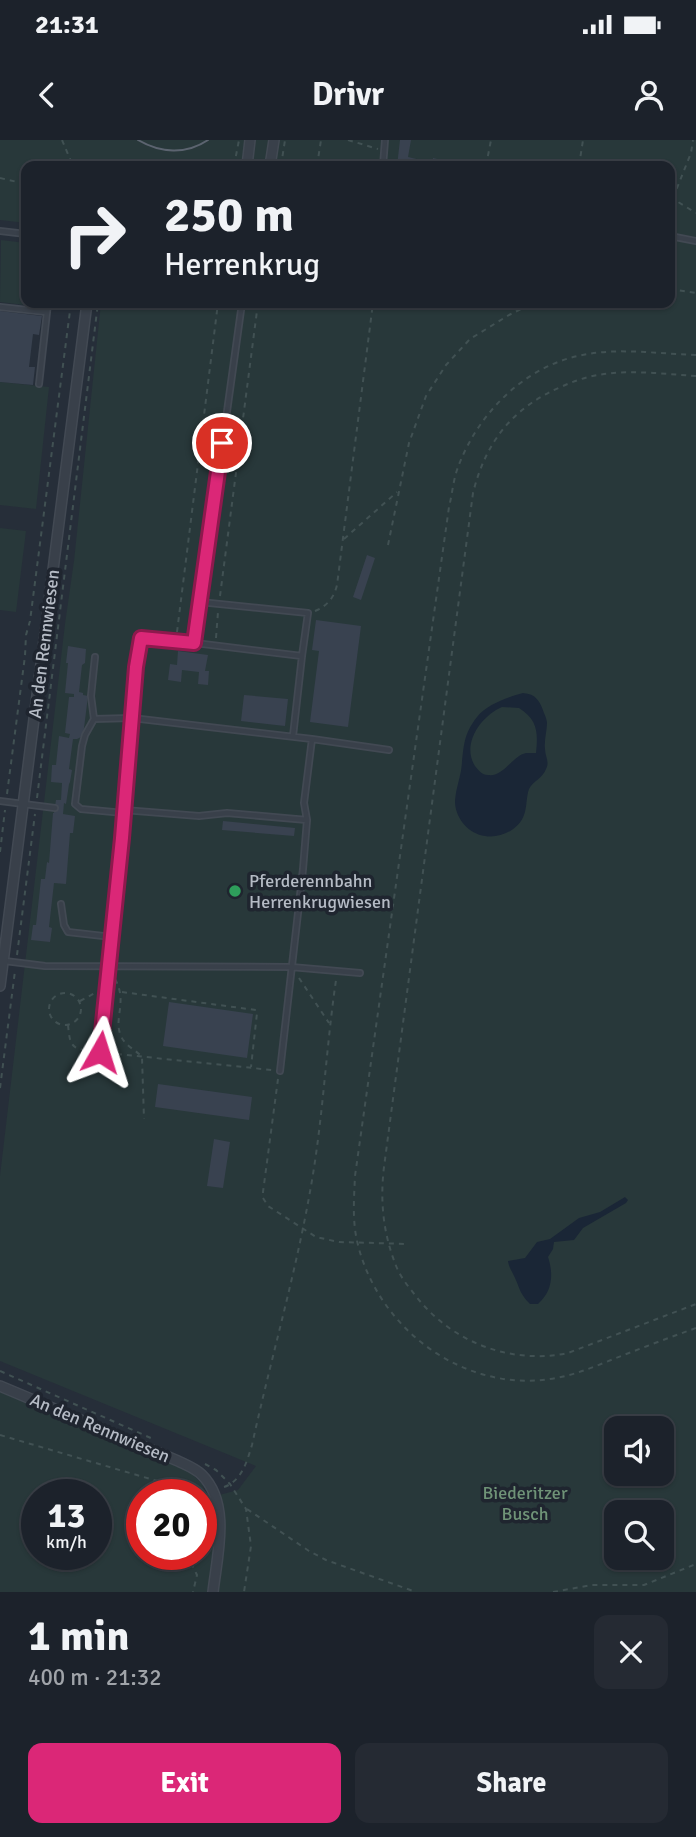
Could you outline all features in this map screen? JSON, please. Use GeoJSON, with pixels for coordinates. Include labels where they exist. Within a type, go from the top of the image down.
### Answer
{"type":"FeatureCollection","features":[{"type":"Feature","properties":{"kind":"street"},"geometry":{"type":"LineString","coordinates":[[248,161],[250,140]]}},
{"type":"Feature","properties":{"kind":"street"},"geometry":{"type":"LineString","coordinates":[[271,161],[274,140]]}},
{"type":"Feature","properties":{"kind":"street","name":"An den Rennwiesen"},"geometry":{"type":"LineString","coordinates":[[0,986],[87,308]]}},
{"type":"Feature","properties":{"kind":"street","name":"An den Rennwiesen"},"geometry":{"type":"LineString","coordinates":[[0,1386],[188,1466],[205,1479]]}},
{"type":"Feature","properties":{"kind":"street"},"geometry":{"type":"LineString","coordinates":[[217,1511],[217,1551]]}},
{"type":"Feature","properties":{"kind":"street"},"geometry":{"type":"LineString","coordinates":[[213,1592],[215,1570]]}},
{"type":"Feature","properties":{"kind":"lane"},"geometry":{"type":"LineString","coordinates":[[383,161],[385,140]]}},
{"type":"Feature","properties":{"kind":"lane"},"geometry":{"type":"LineString","coordinates":[[0,231],[21,233]]}},
{"type":"Feature","properties":{"kind":"lane"},"geometry":{"type":"LineString","coordinates":[[675,237],[696,241]]}},
{"type":"Feature","properties":{"kind":"lane"},"geometry":{"type":"LineString","coordinates":[[0,307],[47,312]]}},
{"type":"Feature","properties":{"kind":"lane"},"geometry":{"type":"LineString","coordinates":[[39,384],[47,308]]}},
{"type":"Feature","properties":{"kind":"lane"},"geometry":{"type":"LineString","coordinates":[[194,643],[241,308]]}},
{"type":"Feature","properties":{"kind":"lane"},"geometry":{"type":"LineString","coordinates":[[200,602],[309,614],[293,736]]}},
{"type":"Feature","properties":{"kind":"lane"},"geometry":{"type":"LineString","coordinates":[[100,1052],[136,667],[141,638],[302,656]]}},
{"type":"Feature","properties":{"kind":"lane"},"geometry":{"type":"LineString","coordinates":[[95,657],[91,696],[94,719],[82,746],[75,804],[77,808],[199,816],[227,813],[307,820]]}},
{"type":"Feature","properties":{"kind":"lane"},"geometry":{"type":"LineString","coordinates":[[94,719],[132,718],[389,750]]}},
{"type":"Feature","properties":{"kind":"lane"},"geometry":{"type":"LineString","coordinates":[[279,1070],[300,901],[307,820],[304,803],[312,739]]}},
{"type":"Feature","properties":{"kind":"lane"},"geometry":{"type":"LineString","coordinates":[[3,802],[55,808]]}},
{"type":"Feature","properties":{"kind":"lane"},"geometry":{"type":"LineString","coordinates":[[61,904],[64,926],[68,932],[112,937]]}},
{"type":"Feature","properties":{"kind":"lane"},"geometry":{"type":"LineString","coordinates":[[3,961],[45,967],[291,967],[360,973]]}},
{"type":"Feature","properties":{"kind":"path"},"geometry":{"type":"LineString","coordinates":[[62,140],[72,161]]}},
{"type":"Feature","properties":{"kind":"path"},"geometry":{"type":"LineString","coordinates":[[235,161],[239,140]]}},
{"type":"Feature","properties":{"kind":"path"},"geometry":{"type":"LineString","coordinates":[[282,161],[285,140]]}},
{"type":"Feature","properties":{"kind":"path"},"geometry":{"type":"LineString","coordinates":[[318,161],[321,140]]}},
{"type":"Feature","properties":{"kind":"path"},"geometry":{"type":"LineString","coordinates":[[348,140],[384,151]]}},
{"type":"Feature","properties":{"kind":"path"},"geometry":{"type":"LineString","coordinates":[[487,161],[492,140]]}},
{"type":"Feature","properties":{"kind":"path"},"geometry":{"type":"LineString","coordinates":[[580,161],[583,140]]}},
{"type":"Feature","properties":{"kind":"path"},"geometry":{"type":"LineString","coordinates":[[675,191],[691,153],[693,140]]}},
{"type":"Feature","properties":{"kind":"path"},"geometry":{"type":"LineString","coordinates":[[0,178],[21,183]]}},
{"type":"Feature","properties":{"kind":"path"},"geometry":{"type":"LineString","coordinates":[[675,200],[696,213]]}},
{"type":"Feature","properties":{"kind":"path"},"geometry":{"type":"LineString","coordinates":[[675,290],[696,293]]}},
{"type":"Feature","properties":{"kind":"path"},"geometry":{"type":"LineString","coordinates":[[0,852],[3,802],[30,621],[70,308]]}},
{"type":"Feature","properties":{"kind":"path"},"geometry":{"type":"LineString","coordinates":[[0,1088],[97,308]]}},
{"type":"Feature","properties":{"kind":"path"},"geometry":{"type":"LineString","coordinates":[[175,640],[217,308]]}},
{"type":"Feature","properties":{"kind":"path"},"geometry":{"type":"LineString","coordinates":[[215,646],[257,308]]}},
{"type":"Feature","properties":{"kind":"path"},"geometry":{"type":"LineString","coordinates":[[309,614],[326,605],[335,595],[372,308]]}},
{"type":"Feature","properties":{"kind":"path"},"geometry":{"type":"LineString","coordinates":[[388,545],[409,443],[426,397],[446,365],[470,339],[523,308]]}},
{"type":"Feature","properties":{"kind":"path"},"geometry":{"type":"LineString","coordinates":[[696,355],[590,353],[545,367],[519,384],[492,410],[472,437],[458,470],[449,507],[355,1176],[354,1215],[358,1243],[380,1296],[410,1332],[440,1357],[464,1369],[525,1381],[561,1378],[696,1328]]}},
{"type":"Feature","properties":{"kind":"path"},"geometry":{"type":"LineString","coordinates":[[696,376],[608,373],[566,384],[541,396],[516,414],[493,442],[481,464],[472,501],[384,1167],[382,1200],[389,1244],[408,1287],[438,1320],[486,1348],[517,1356],[542,1357],[568,1353],[696,1304]]}},
{"type":"Feature","properties":{"kind":"path"},"geometry":{"type":"LineString","coordinates":[[343,541],[398,491]]}},
{"type":"Feature","properties":{"kind":"path"},"geometry":{"type":"LineString","coordinates":[[291,967],[330,1024]]}},
{"type":"Feature","properties":{"kind":"path"},"geometry":{"type":"LineString","coordinates":[[109,968],[122,992],[120,1034],[124,1042],[142,1057],[144,1119]]}},
{"type":"Feature","properties":{"kind":"path"},"geometry":{"type":"LineString","coordinates":[[217,1489],[230,1485],[244,1469],[252,1445],[303,1229],[321,1119],[336,980]]}},
{"type":"Feature","properties":{"kind":"path"},"geometry":{"type":"LineString","coordinates":[[80,1001],[107,987]]}},
{"type":"Feature","properties":{"kind":"path"},"geometry":{"type":"LineString","coordinates":[[64,992],[75,995],[82,1009],[76,1021],[68,1025],[59,1024],[49,1012],[50,1001],[64,992]]}},
{"type":"Feature","properties":{"kind":"path"},"geometry":{"type":"LineString","coordinates":[[122,992],[257,1011],[250,1068]]}},
{"type":"Feature","properties":{"kind":"path"},"geometry":{"type":"LineString","coordinates":[[68,1025],[70,1040],[75,1048],[80,1050],[279,1070],[263,1195],[268,1206],[324,1240],[408,1244]]}},
{"type":"Feature","properties":{"kind":"path"},"geometry":{"type":"LineString","coordinates":[[0,1371],[159,1441]]}},
{"type":"Feature","properties":{"kind":"path"},"geometry":{"type":"LineString","coordinates":[[0,1435],[150,1479]]}},
{"type":"Feature","properties":{"kind":"path"},"geometry":{"type":"LineString","coordinates":[[230,1485],[246,1509],[309,1551],[326,1560],[415,1592]]}},
{"type":"Feature","properties":{"kind":"path"},"geometry":{"type":"LineString","coordinates":[[244,1592],[251,1546],[246,1509]]}},
{"type":"Feature","properties":{"kind":"path"},"geometry":{"type":"LineString","coordinates":[[553,1592],[592,1585],[643,1585],[696,1564]]}},
{"type":"Feature","properties":{"kind":"path"},"geometry":{"type":"LineString","coordinates":[[193,1592],[197,1575],[195,1570]]}},
{"type":"Feature","properties":{"kind":"green space","name":"Biederitzer Busch"},"geometry":{"type":"Polygon","coordinates":[[[0,140],[696,140],[696,1592],[0,1592],[0,1392],[190,1472],[197,1479],[126,1479],[126,1570],[217,1570],[217,1496],[238,1490],[256,1466],[0,1361],[0,1176],[74,561],[100,308],[675,308],[675,161],[21,161],[21,222],[0,220],[0,140]]]}},
{"type":"Feature","properties":{"kind":"green space"},"geometry":{"type":"Polygon","coordinates":[[[1,240],[21,242],[21,305],[0,302],[1,240]]]}},
{"type":"Feature","properties":{"kind":"green space"},"geometry":{"type":"Polygon","coordinates":[[[0,382],[49,387],[36,509],[0,505],[0,382]]]}},
{"type":"Feature","properties":{"kind":"green space"},"geometry":{"type":"Polygon","coordinates":[[[0,528],[26,531],[16,612],[0,610],[0,528]]]}},
{"type":"Feature","properties":{"kind":"water"},"geometry":{"type":"Polygon","coordinates":[[[523,693],[537,699],[547,722],[547,766],[543,775],[529,789],[525,812],[518,825],[502,835],[479,835],[464,825],[455,803],[466,737],[472,724],[486,709],[523,693]],[[502,707],[494,711],[475,732],[470,749],[471,758],[482,773],[494,775],[521,755],[536,753],[537,739],[533,722],[519,708],[502,707]]]}},
{"type":"Feature","properties":{"kind":"water"},"geometry":{"type":"Polygon","coordinates":[[[625,1197],[628,1200],[626,1203],[583,1228],[574,1240],[554,1242],[548,1257],[551,1270],[549,1289],[538,1304],[530,1304],[524,1297],[508,1261],[525,1258],[537,1242],[550,1239],[579,1218],[600,1212],[625,1197]]]}},
{"type":"Feature","properties":{"kind":"building"},"geometry":{"type":"Polygon","coordinates":[[[400,140],[411,140],[408,157],[425,161],[398,161],[400,140]]]}},
{"type":"Feature","properties":{"kind":"building"},"geometry":{"type":"Polygon","coordinates":[[[0,311],[42,316],[39,335],[33,334],[29,367],[35,367],[33,385],[0,382],[0,311]]]}},
{"type":"Feature","properties":{"kind":"building"},"geometry":{"type":"Polygon","coordinates":[[[367,555],[375,558],[361,600],[353,597],[367,555]]]}},
{"type":"Feature","properties":{"kind":"building"},"geometry":{"type":"Polygon","coordinates":[[[316,620],[361,626],[348,727],[310,722],[319,651],[312,650],[316,620]]]}},
{"type":"Feature","properties":{"kind":"building"},"geometry":{"type":"Polygon","coordinates":[[[68,646],[86,649],[79,692],[88,696],[83,736],[73,739],[69,769],[72,770],[63,814],[75,816],[73,833],[70,833],[66,884],[54,883],[50,942],[31,940],[33,925],[36,925],[41,879],[45,879],[47,862],[49,863],[53,813],[56,800],[61,800],[62,783],[51,782],[52,765],[56,765],[59,736],[69,738],[70,734],[65,733],[69,697],[74,697],[74,694],[65,693],[68,646]]]}},
{"type":"Feature","properties":{"kind":"building"},"geometry":{"type":"Polygon","coordinates":[[[178,651],[208,655],[205,671],[209,671],[208,685],[198,684],[199,672],[182,670],[181,682],[168,680],[170,664],[177,665],[178,651]]]}},
{"type":"Feature","properties":{"kind":"building"},"geometry":{"type":"Polygon","coordinates":[[[244,695],[288,699],[285,726],[241,721],[244,695]]]}},
{"type":"Feature","properties":{"kind":"building"},"geometry":{"type":"Polygon","coordinates":[[[223,821],[295,828],[294,836],[222,830],[223,821]]]}},
{"type":"Feature","properties":{"kind":"building"},"geometry":{"type":"Polygon","coordinates":[[[169,1002],[253,1014],[247,1058],[163,1046],[169,1002]]]}},
{"type":"Feature","properties":{"kind":"building"},"geometry":{"type":"Polygon","coordinates":[[[158,1084],[252,1097],[249,1120],[155,1107],[158,1084]]]}},
{"type":"Feature","properties":{"kind":"building"},"geometry":{"type":"Polygon","coordinates":[[[214,1139],[230,1142],[223,1188],[207,1186],[214,1139]]]}},
{"type":"Feature","properties":{"kind":"tram line"},"geometry":{"type":"LineString","coordinates":[[138,140],[164,150],[191,148],[208,140]]}},
{"type":"Feature","properties":{"kind":"place","name":"Pferderennbahn Herrenkrugwiesen"},"geometry":{"type":"Point","coordinates":[235,891]}},
{"type":"Feature","properties":{"kind":"route"},"geometry":{"type":"LineString","coordinates":[[100,1052],[136,667],[141,638],[194,643],[222,443]]}}]}
